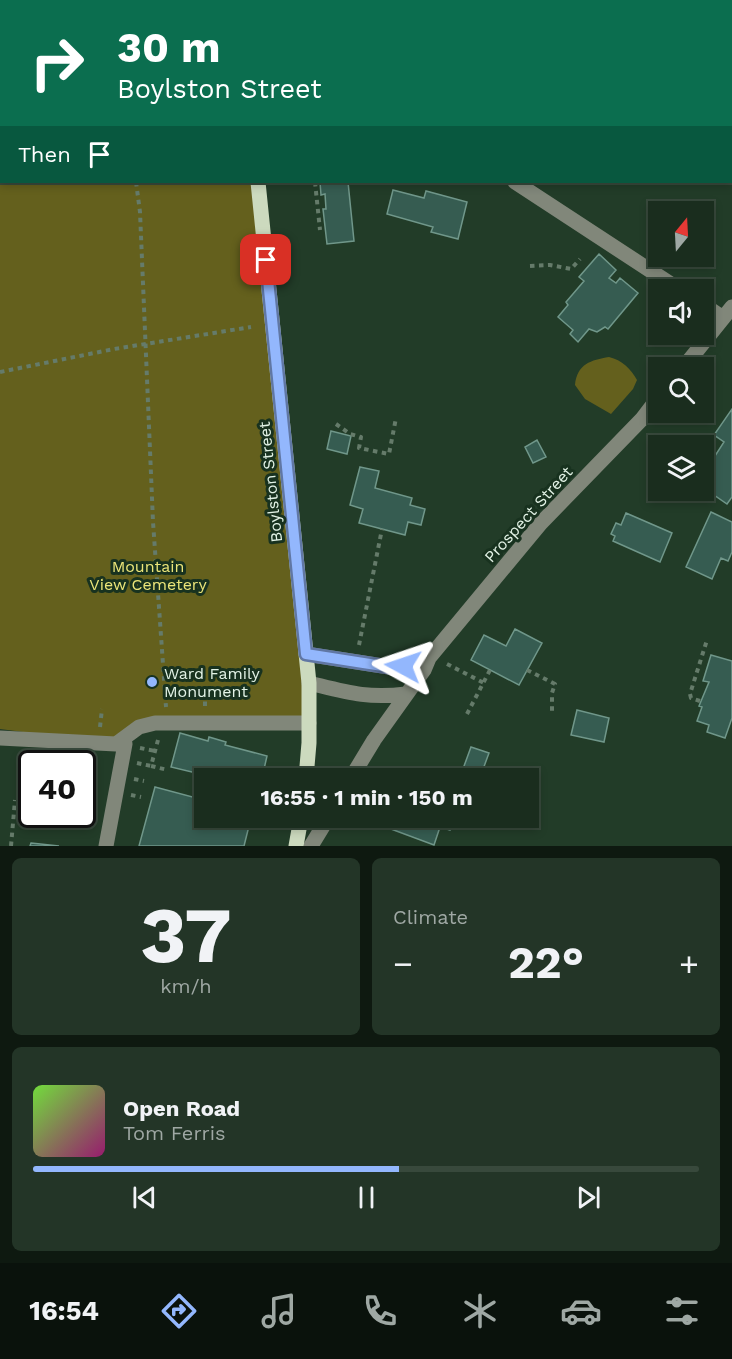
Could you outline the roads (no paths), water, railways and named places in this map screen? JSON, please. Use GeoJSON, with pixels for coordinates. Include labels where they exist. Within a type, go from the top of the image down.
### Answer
{"type":"FeatureCollection","features":[{"type":"Feature","properties":{"kind":"main road","name":"Boylston Street"},"geometry":{"type":"LineString","coordinates":[[258,183],[309,683],[307,768]]}},
{"type":"Feature","properties":{"kind":"main road"},"geometry":{"type":"LineString","coordinates":[[296,846],[299,828]]}},
{"type":"Feature","properties":{"kind":"street"},"geometry":{"type":"LineString","coordinates":[[517,183],[663,279]]}},
{"type":"Feature","properties":{"kind":"street"},"geometry":{"type":"LineString","coordinates":[[692,357],[728,312]]}},
{"type":"Feature","properties":{"kind":"street","name":"Prospect Street"},"geometry":{"type":"LineString","coordinates":[[357,768],[374,740],[424,670],[429,658],[541,522],[648,411]]}},
{"type":"Feature","properties":{"kind":"street"},"geometry":{"type":"LineString","coordinates":[[306,654],[389,667],[403,666],[429,658]]}},
{"type":"Feature","properties":{"kind":"street"},"geometry":{"type":"LineString","coordinates":[[309,683],[360,696],[382,697],[406,694]]}},
{"type":"Feature","properties":{"kind":"street"},"geometry":{"type":"LineString","coordinates":[[116,744],[139,727],[155,723],[164,728],[309,723]]}},
{"type":"Feature","properties":{"kind":"street"},"geometry":{"type":"LineString","coordinates":[[0,738],[125,744],[106,846]]}},
{"type":"Feature","properties":{"kind":"street"},"geometry":{"type":"LineString","coordinates":[[310,846],[322,828]]}},
{"type":"Feature","properties":{"kind":"place","name":"Ward Family Monument"},"geometry":{"type":"Point","coordinates":[152,682]}},
{"type":"Feature","properties":{"kind":"park label","name":"Mountain View Cemetery"},"geometry":{"type":"Point","coordinates":[148,575]}}]}
